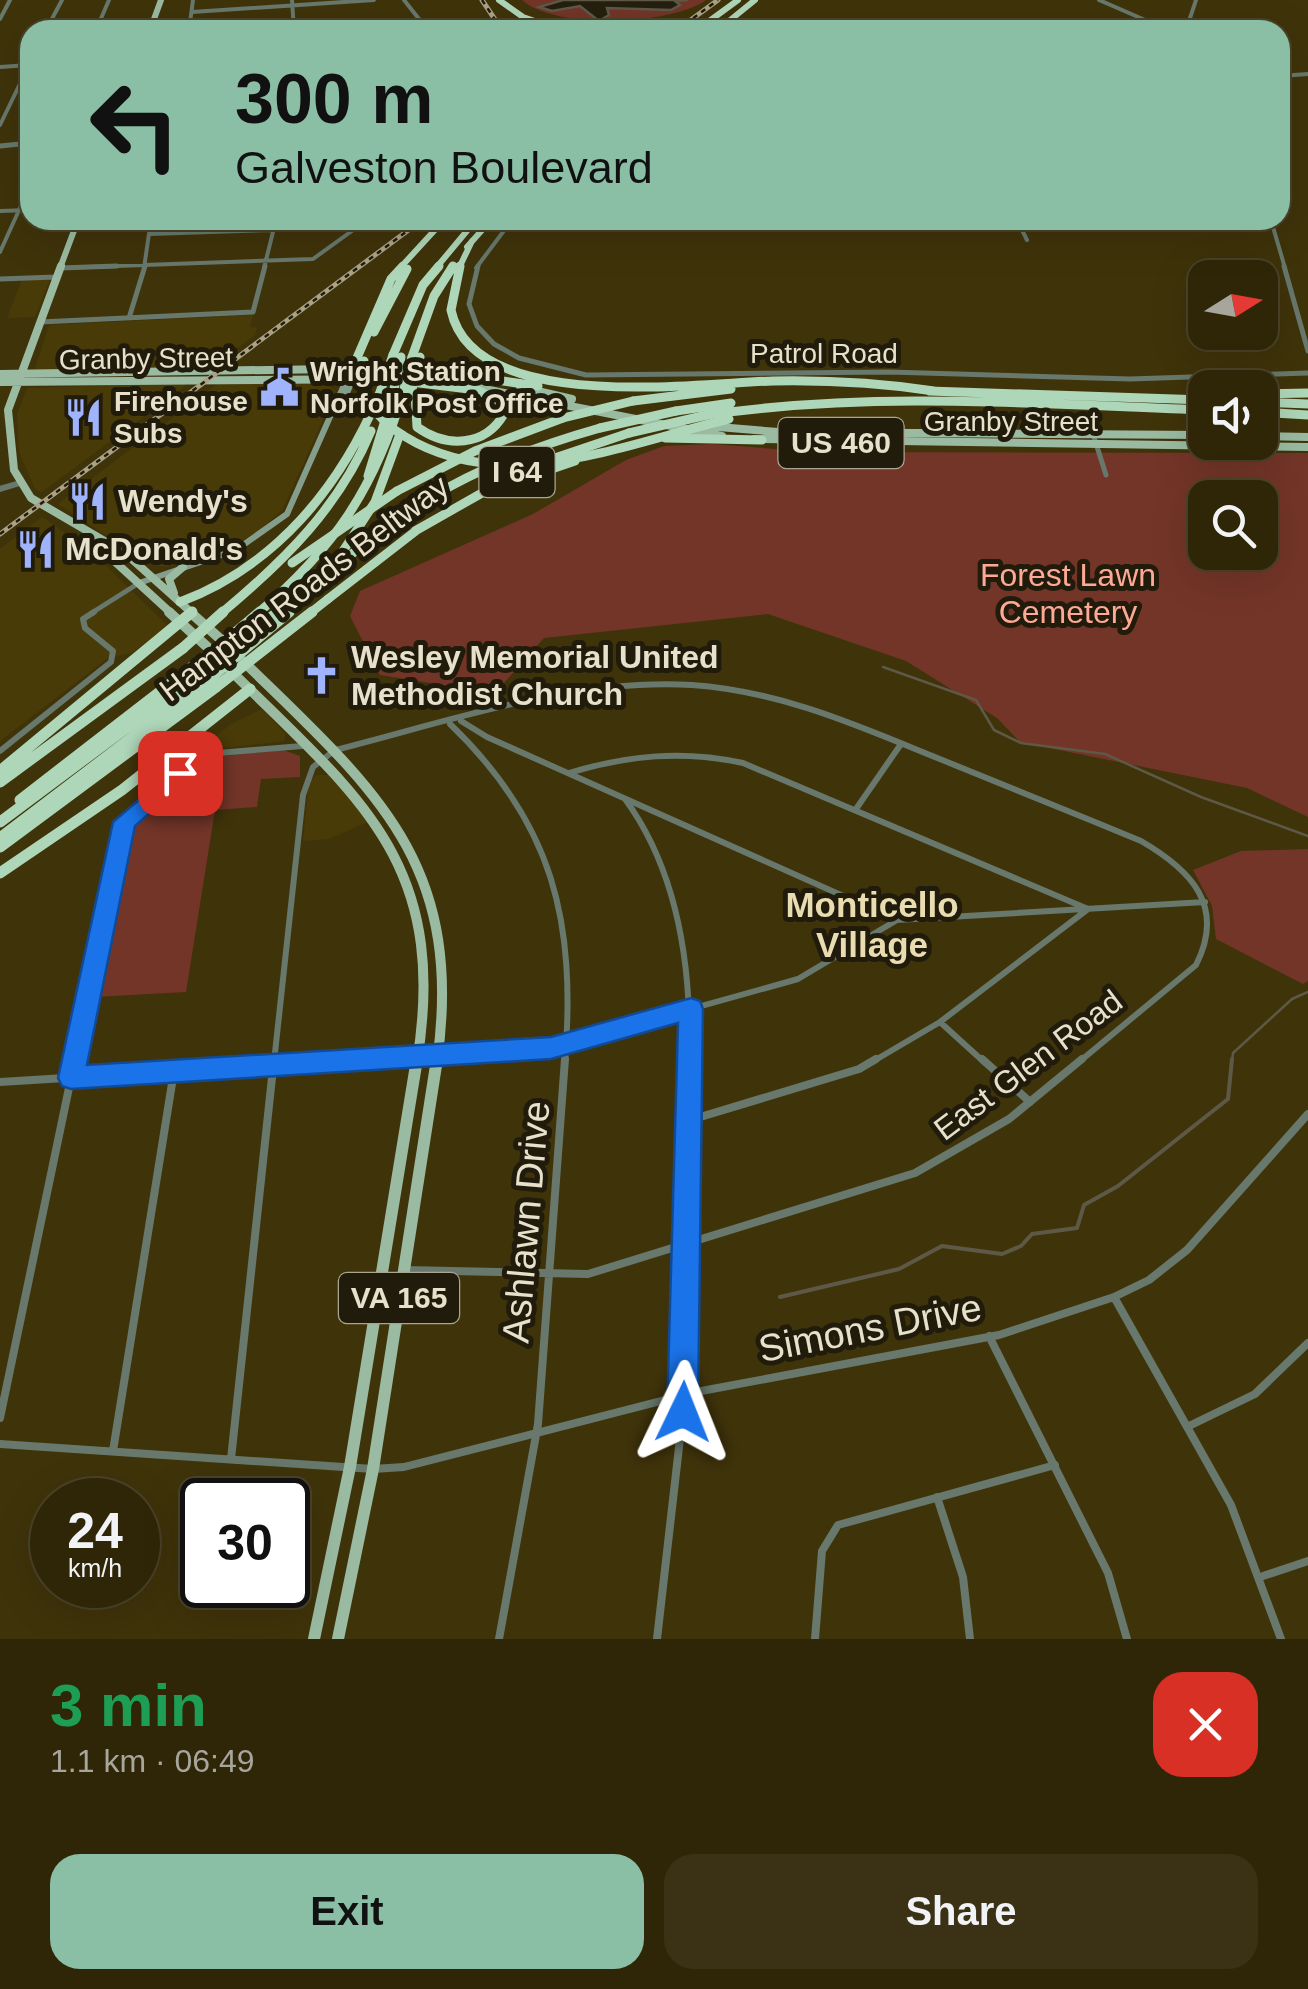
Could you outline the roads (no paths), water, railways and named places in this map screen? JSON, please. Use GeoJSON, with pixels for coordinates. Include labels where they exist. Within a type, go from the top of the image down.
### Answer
{"type":"FeatureCollection","features":[{"type":"Feature","properties":{"kind":"highway"},"geometry":{"type":"LineString","coordinates":[[491,0],[523,20]]}},
{"type":"Feature","properties":{"kind":"highway"},"geometry":{"type":"LineString","coordinates":[[500,0],[532,20]]}},
{"type":"Feature","properties":{"kind":"highway"},"geometry":{"type":"LineString","coordinates":[[711,20],[740,0]]}},
{"type":"Feature","properties":{"kind":"highway"},"geometry":{"type":"LineString","coordinates":[[717,20],[740,0]]}},
{"type":"Feature","properties":{"kind":"highway"},"geometry":{"type":"LineString","coordinates":[[730,20],[755,0]]}},
{"type":"Feature","properties":{"kind":"highway"},"geometry":{"type":"LineString","coordinates":[[435,230],[388,301],[354,367],[365,397],[386,425],[429,450],[470,461],[557,463],[729,419],[827,406],[944,402]]}},
{"type":"Feature","properties":{"kind":"highway"},"geometry":{"type":"LineString","coordinates":[[0,838],[305,597],[348,546],[376,502],[407,357],[412,306],[464,230]]}},
{"type":"Feature","properties":{"kind":"highway"},"geometry":{"type":"LineString","coordinates":[[382,377],[407,357],[444,282],[482,230]]}},
{"type":"Feature","properties":{"kind":"highway"},"geometry":{"type":"LineString","coordinates":[[472,241],[453,284],[451,308],[462,336],[479,353],[508,369],[556,382],[824,382],[934,391]]}},
{"type":"Feature","properties":{"kind":"highway"},"geometry":{"type":"LineString","coordinates":[[180,602],[227,583],[306,514],[397,394],[415,381],[407,357]]}},
{"type":"Feature","properties":{"kind":"highway"},"geometry":{"type":"LineString","coordinates":[[426,370],[575,390],[657,384]]}},
{"type":"Feature","properties":{"kind":"highway"},"geometry":{"type":"LineString","coordinates":[[382,377],[487,394],[503,406],[502,421],[472,440],[440,440],[417,427],[382,377]]}},
{"type":"Feature","properties":{"kind":"highway","name":"Hampton Roads Beltway"},"geometry":{"type":"LineString","coordinates":[[0,782],[292,563],[397,491],[475,450],[563,418],[633,401],[745,388],[1188,398]]}},
{"type":"Feature","properties":{"kind":"highway"},"geometry":{"type":"LineString","coordinates":[[1278,393],[1308,392]]}},
{"type":"Feature","properties":{"kind":"highway"},"geometry":{"type":"LineString","coordinates":[[0,814],[207,674],[240,629],[314,566],[352,520],[387,450],[397,394]]}},
{"type":"Feature","properties":{"kind":"highway"},"geometry":{"type":"LineString","coordinates":[[226,612],[298,550],[326,517],[397,394]]}},
{"type":"Feature","properties":{"kind":"highway","name":"I 64"},"geometry":{"type":"LineString","coordinates":[[0,822],[207,674],[411,507],[508,457],[600,428],[676,411],[833,397],[910,400]]}},
{"type":"Feature","properties":{"kind":"highway","name":"Hampton Roads Beltway"},"geometry":{"type":"LineString","coordinates":[[0,847],[82,791],[207,674],[328,599],[414,531],[513,474],[629,433],[707,415],[806,402],[910,400],[1188,409]]}},
{"type":"Feature","properties":{"kind":"highway"},"geometry":{"type":"LineString","coordinates":[[1278,403],[1308,404]]}},
{"type":"Feature","properties":{"kind":"highway"},"geometry":{"type":"LineString","coordinates":[[1278,413],[1308,415]]}},
{"type":"Feature","properties":{"kind":"highway"},"geometry":{"type":"LineString","coordinates":[[414,531],[482,493],[590,457],[672,438],[762,440]]}},
{"type":"Feature","properties":{"kind":"highway"},"geometry":{"type":"LineString","coordinates":[[0,771],[192,612]]}},
{"type":"Feature","properties":{"kind":"highway"},"geometry":{"type":"LineString","coordinates":[[0,872],[122,790],[250,689]]}},
{"type":"Feature","properties":{"kind":"main road"},"geometry":{"type":"LineString","coordinates":[[20,484],[8,436],[8,410],[74,230]]}},
{"type":"Feature","properties":{"kind":"main road"},"geometry":{"type":"LineString","coordinates":[[139,583],[249,544],[288,514],[354,367]]}},
{"type":"Feature","properties":{"kind":"main road","name":"Granby Street"},"geometry":{"type":"LineString","coordinates":[[354,367],[382,377],[503,391],[688,430],[762,440],[1308,447]]}},
{"type":"Feature","properties":{"kind":"main road","name":"Granby Street"},"geometry":{"type":"LineString","coordinates":[[0,382],[19,378],[354,367],[426,370],[724,428],[1188,436]]}},
{"type":"Feature","properties":{"kind":"main road","name":"Granby Street"},"geometry":{"type":"LineString","coordinates":[[0,374],[19,378]]}},
{"type":"Feature","properties":{"kind":"main road"},"geometry":{"type":"LineString","coordinates":[[0,446],[8,436]]}},
{"type":"Feature","properties":{"kind":"main road"},"geometry":{"type":"LineString","coordinates":[[1278,436],[1308,437]]}},
{"type":"Feature","properties":{"kind":"main road","name":"VA 165"},"geometry":{"type":"LineString","coordinates":[[20,484],[39,505],[94,538],[365,805],[410,882],[426,971],[418,1056],[350,1467],[314,1639]]}},
{"type":"Feature","properties":{"kind":"main road","name":"VA 165"},"geometry":{"type":"LineString","coordinates":[[94,538],[110,542],[192,612],[334,750],[393,814],[429,884],[444,967],[438,1054],[373,1469],[338,1639]]}},
{"type":"Feature","properties":{"kind":"main road"},"geometry":{"type":"LineString","coordinates":[[180,602],[169,579],[182,567]]}},
{"type":"Feature","properties":{"kind":"main road"},"geometry":{"type":"LineString","coordinates":[[250,689],[256,674]]}},
{"type":"Feature","properties":{"kind":"street"},"geometry":{"type":"LineString","coordinates":[[0,18],[10,0]]}},
{"type":"Feature","properties":{"kind":"street"},"geometry":{"type":"LineString","coordinates":[[191,20],[193,0]]}},
{"type":"Feature","properties":{"kind":"street"},"geometry":{"type":"LineString","coordinates":[[241,8],[242,0]]}},
{"type":"Feature","properties":{"kind":"street"},"geometry":{"type":"LineString","coordinates":[[192,12],[374,0]]}},
{"type":"Feature","properties":{"kind":"street"},"geometry":{"type":"LineString","coordinates":[[1099,0],[1145,20]]}},
{"type":"Feature","properties":{"kind":"street"},"geometry":{"type":"LineString","coordinates":[[0,125],[20,84]]}},
{"type":"Feature","properties":{"kind":"street"},"geometry":{"type":"LineString","coordinates":[[0,211],[20,210],[0,252]]}},
{"type":"Feature","properties":{"kind":"street"},"geometry":{"type":"LineString","coordinates":[[128,318],[145,265],[151,230]]}},
{"type":"Feature","properties":{"kind":"street"},"geometry":{"type":"LineString","coordinates":[[40,322],[253,312],[273,230],[150,234]]}},
{"type":"Feature","properties":{"kind":"street"},"geometry":{"type":"LineString","coordinates":[[0,279],[145,265],[314,258],[353,230]]}},
{"type":"Feature","properties":{"kind":"street","name":"Patrol Road"},"geometry":{"type":"LineString","coordinates":[[502,230],[474,270],[468,296],[471,311],[480,332],[492,346],[522,362],[552,371],[586,375],[890,372],[1130,379],[1308,373]]}},
{"type":"Feature","properties":{"kind":"street"},"geometry":{"type":"LineString","coordinates":[[1022,230],[1027,240]]}},
{"type":"Feature","properties":{"kind":"street"},"geometry":{"type":"LineString","coordinates":[[1274,230],[1308,351]]}},
{"type":"Feature","properties":{"kind":"street"},"geometry":{"type":"LineString","coordinates":[[1093,434],[1106,475]]}},
{"type":"Feature","properties":{"kind":"street"},"geometry":{"type":"LineString","coordinates":[[0,488],[20,484]]}},
{"type":"Feature","properties":{"kind":"street"},"geometry":{"type":"LineString","coordinates":[[0,750],[111,662],[112,651],[84,628],[82,619],[139,583]]}},
{"type":"Feature","properties":{"kind":"street"},"geometry":{"type":"LineString","coordinates":[[231,1460],[303,794],[318,760],[334,750],[460,720],[623,685],[689,682],[768,693],[1141,841],[1183,868],[1205,902],[897,920],[460,720]]}},
{"type":"Feature","properties":{"kind":"street","name":"Ashlawn Drive"},"geometry":{"type":"LineString","coordinates":[[448,723],[498,775],[528,821],[548,866],[568,949],[570,1044],[536,1433],[498,1639]]}},
{"type":"Feature","properties":{"kind":"street"},"geometry":{"type":"LineString","coordinates":[[856,810],[901,744]]}},
{"type":"Feature","properties":{"kind":"street"},"geometry":{"type":"LineString","coordinates":[[0,1418],[127,818],[208,754],[302,746]]}},
{"type":"Feature","properties":{"kind":"street"},"geometry":{"type":"LineString","coordinates":[[569,773],[658,754],[708,755],[760,768],[1088,909]]}},
{"type":"Feature","properties":{"kind":"street"},"geometry":{"type":"LineString","coordinates":[[626,798],[648,830],[670,890],[691,1009],[684,1248],[686,1394],[657,1639]]}},
{"type":"Feature","properties":{"kind":"street","name":"East Glen Road"},"geometry":{"type":"LineString","coordinates":[[404,1270],[588,1274],[684,1248],[924,1169],[986,1136],[1196,965],[1210,935],[1205,902]]}},
{"type":"Feature","properties":{"kind":"street"},"geometry":{"type":"LineString","coordinates":[[688,1122],[860,1068],[940,1022],[1088,909]]}},
{"type":"Feature","properties":{"kind":"street"},"geometry":{"type":"LineString","coordinates":[[0,1082],[570,1044],[814,972],[897,920]]}},
{"type":"Feature","properties":{"kind":"street"},"geometry":{"type":"LineString","coordinates":[[940,1022],[1030,1102]]}},
{"type":"Feature","properties":{"kind":"street"},"geometry":{"type":"LineString","coordinates":[[113,1452],[174,1071]]}},
{"type":"Feature","properties":{"kind":"street","name":"Simons Drive"},"geometry":{"type":"LineString","coordinates":[[0,1444],[373,1469],[404,1467],[686,1394],[989,1336],[1114,1296],[1174,1263],[1308,1114]]}},
{"type":"Feature","properties":{"kind":"street"},"geometry":{"type":"LineString","coordinates":[[1114,1296],[1222,1484],[1262,1576],[1281,1639]]}},
{"type":"Feature","properties":{"kind":"street"},"geometry":{"type":"LineString","coordinates":[[989,1336],[1108,1573],[1127,1639]]}},
{"type":"Feature","properties":{"kind":"street"},"geometry":{"type":"LineString","coordinates":[[1188,1426],[1217,1417],[1264,1390],[1308,1343]]}},
{"type":"Feature","properties":{"kind":"street"},"geometry":{"type":"LineString","coordinates":[[815,1639],[822,1550],[830,1533],[847,1520],[1055,1465]]}},
{"type":"Feature","properties":{"kind":"street"},"geometry":{"type":"LineString","coordinates":[[938,1497],[964,1578],[970,1639]]}},
{"type":"Feature","properties":{"kind":"street"},"geometry":{"type":"LineString","coordinates":[[1262,1576],[1308,1561]]}},
{"type":"Feature","properties":{"kind":"waterway"},"geometry":{"type":"LineString","coordinates":[[883,667],[976,700],[994,730],[1021,743],[1105,754],[1201,797],[1308,836]]}},
{"type":"Feature","properties":{"kind":"waterway"},"geometry":{"type":"LineString","coordinates":[[1232,1062],[1233,1053],[1292,999],[1308,992]]}},
{"type":"Feature","properties":{"kind":"waterway"},"geometry":{"type":"LineString","coordinates":[[780,1297],[899,1269],[942,1246],[1002,1254],[1021,1246],[1032,1234],[1077,1228],[1084,1205],[1118,1186],[1228,1099],[1232,1059]]}},
{"type":"Feature","properties":{"kind":"railway"},"geometry":{"type":"LineString","coordinates":[[482,0],[495,20]]}},
{"type":"Feature","properties":{"kind":"railway"},"geometry":{"type":"LineString","coordinates":[[691,20],[718,0]]}},
{"type":"Feature","properties":{"kind":"railway"},"geometry":{"type":"LineString","coordinates":[[0,534],[409,230]]}},
{"type":"Feature","properties":{"kind":"place","name":"Wright Station Norfolk Post Office"},"geometry":{"type":"Point","coordinates":[280,387]}},
{"type":"Feature","properties":{"kind":"place","name":"Firehouse Subs"},"geometry":{"type":"Point","coordinates":[84,417]}},
{"type":"Feature","properties":{"kind":"place","name":"Wendy's"},"geometry":{"type":"Point","coordinates":[88,501]}},
{"type":"Feature","properties":{"kind":"place","name":"McDonald's"},"geometry":{"type":"Point","coordinates":[35,549]}},
{"type":"Feature","properties":{"kind":"place","name":"Wesley Memorial United Methodist Church"},"geometry":{"type":"Point","coordinates":[321,675]}},
{"type":"Feature","properties":{"kind":"district","name":"Monticello Village"},"geometry":{"type":"Point","coordinates":[872,925]}},
{"type":"Feature","properties":{"kind":"park label","name":"Forest Lawn Cemetery"},"geometry":{"type":"Point","coordinates":[1068,594]}}]}
